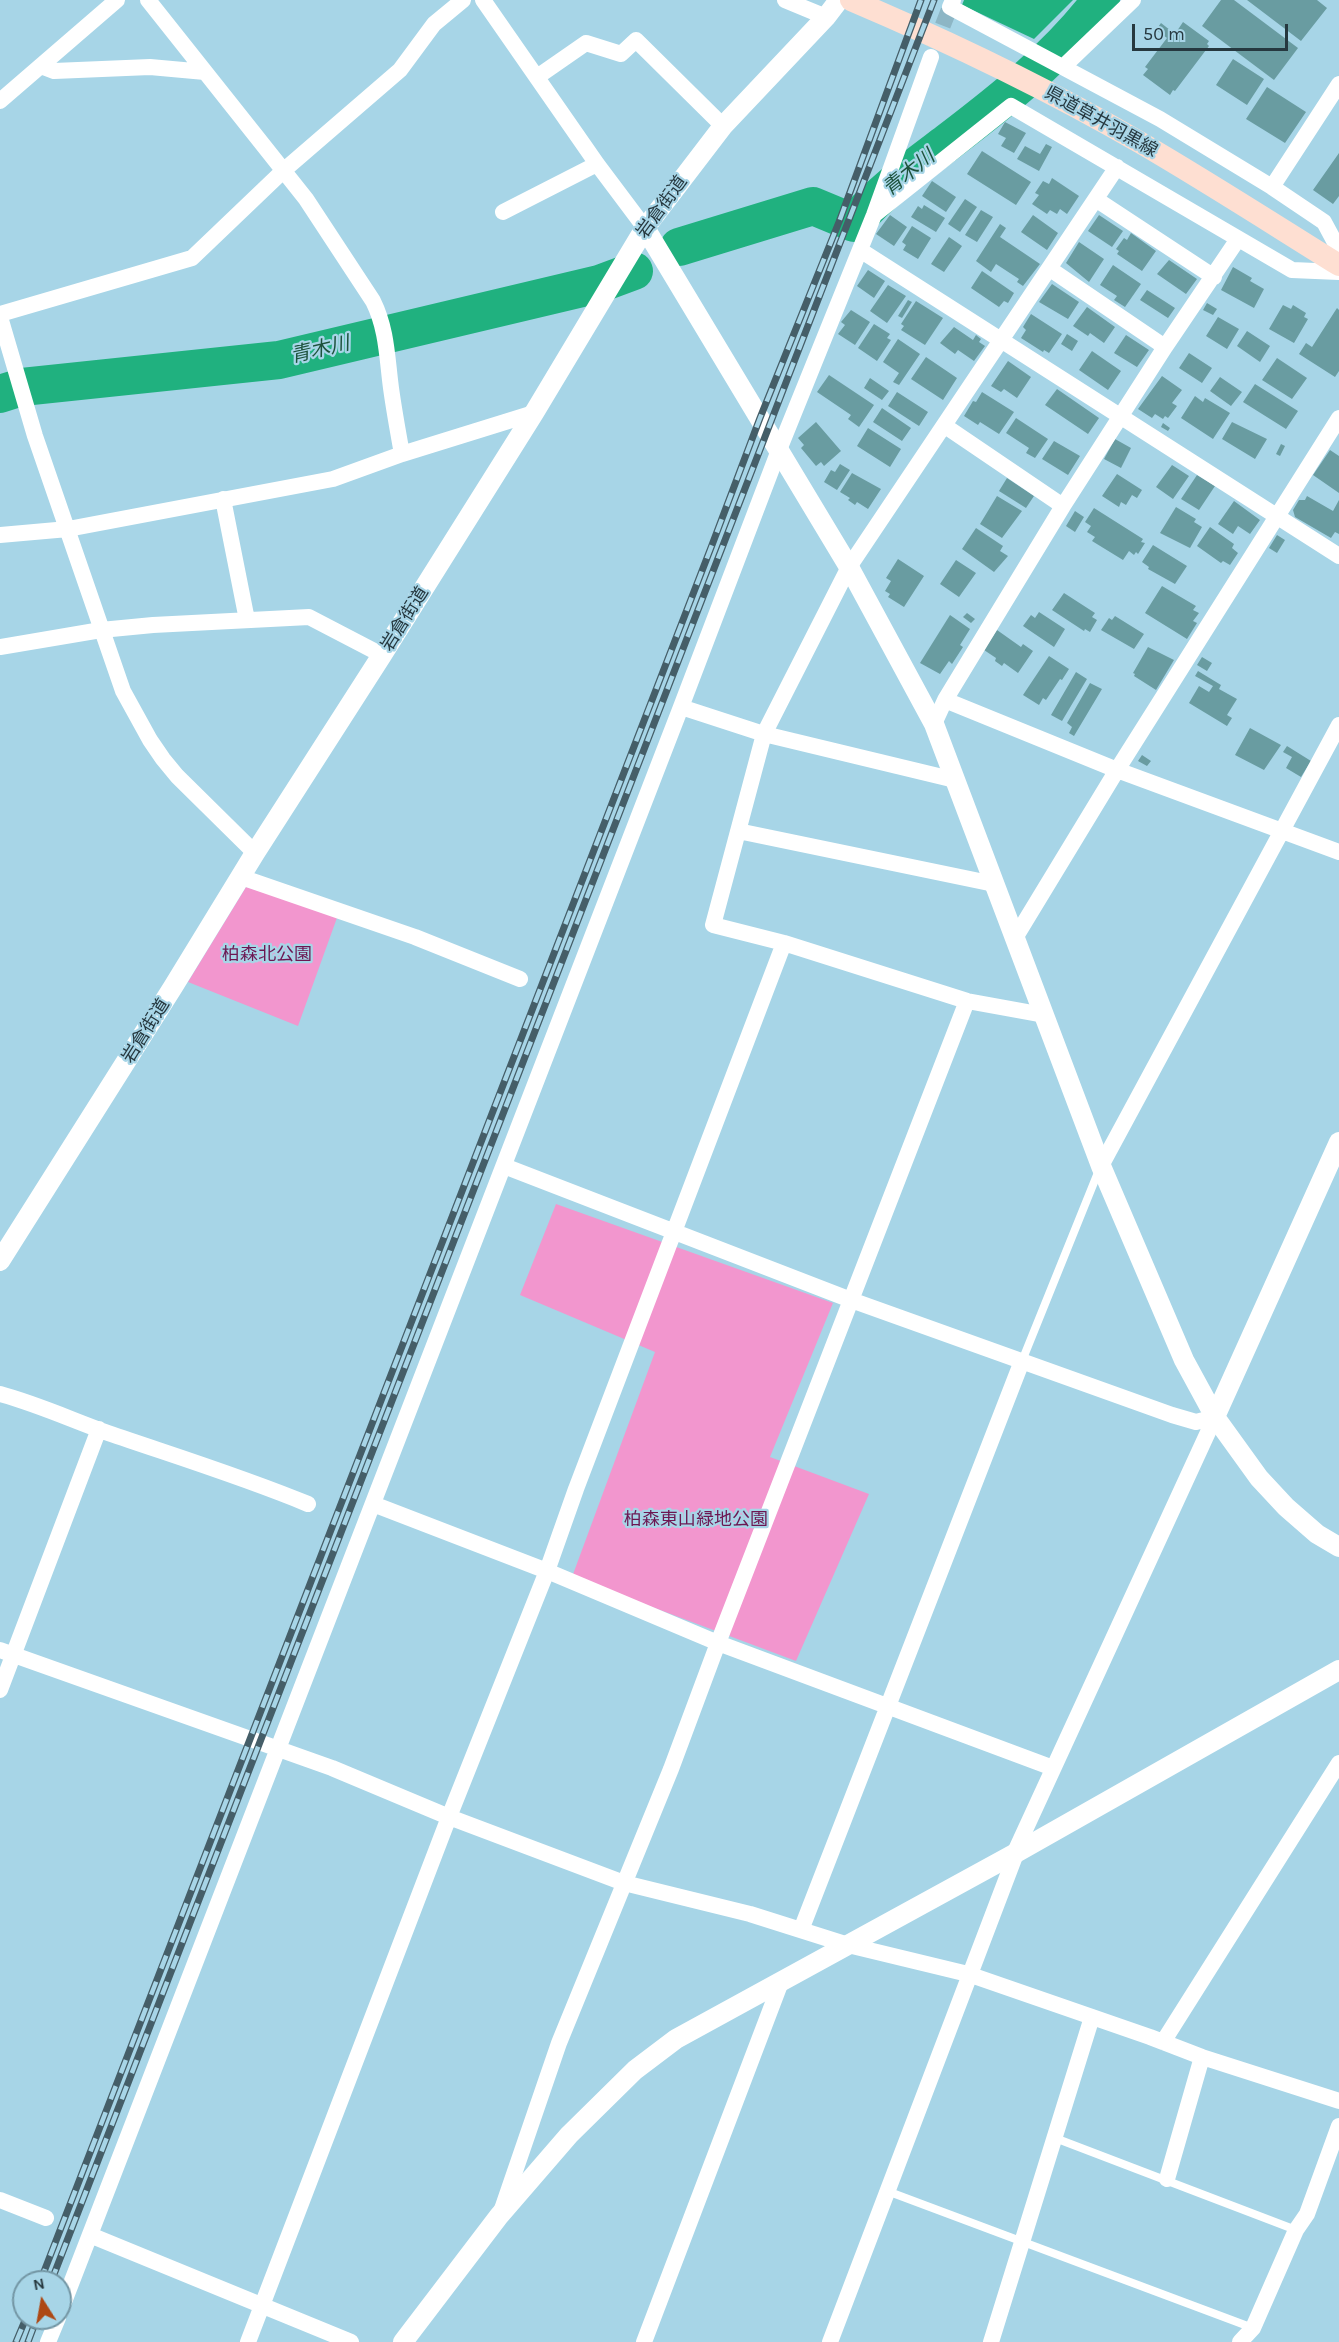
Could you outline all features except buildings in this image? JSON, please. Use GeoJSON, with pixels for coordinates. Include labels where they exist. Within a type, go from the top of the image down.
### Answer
{"type":"FeatureCollection","features":[{"type":"Feature","properties":{"kind":"main road","name":"県道草井羽黒線"},"geometry":{"type":"LineString","coordinates":[[851,0],[960,48],[1051,94],[1141,143],[1339,265]]}},
{"type":"Feature","properties":{"kind":"street"},"geometry":{"type":"LineString","coordinates":[[0,101],[117,0]]}},
{"type":"Feature","properties":{"kind":"street"},"geometry":{"type":"LineString","coordinates":[[148,0],[306,199],[373,301],[381,317],[385,334],[402,454]]}},
{"type":"Feature","properties":{"kind":"street"},"geometry":{"type":"LineString","coordinates":[[255,853],[177,776],[150,740],[123,692],[35,436],[0,315],[192,258],[283,171],[400,70],[434,24],[463,0]]}},
{"type":"Feature","properties":{"kind":"street"},"geometry":{"type":"LineString","coordinates":[[483,0],[597,164],[645,228],[849,567],[934,724],[1101,1166],[1184,1360],[1215,1417],[1259,1478],[1286,1507],[1317,1534],[1339,1547]]}},
{"type":"Feature","properties":{"kind":"street"},"geometry":{"type":"LineString","coordinates":[[785,0],[826,17]]}},
{"type":"Feature","properties":{"kind":"street","name":"岩倉街道"},"geometry":{"type":"LineString","coordinates":[[0,1261],[534,413],[645,228],[723,126],[826,17],[839,0]]}},
{"type":"Feature","properties":{"kind":"street"},"geometry":{"type":"LineString","coordinates":[[1063,67],[1133,0]]}},
{"type":"Feature","properties":{"kind":"street"},"geometry":{"type":"LineString","coordinates":[[951,3],[1026,49],[1160,119],[1272,187],[1324,222],[1339,250]]}},
{"type":"Feature","properties":{"kind":"street"},"geometry":{"type":"LineString","coordinates":[[537,77],[586,43],[621,54],[636,40],[723,126]]}},
{"type":"Feature","properties":{"kind":"street"},"geometry":{"type":"LineString","coordinates":[[72,2281],[779,450],[874,215],[931,57]]}},
{"type":"Feature","properties":{"kind":"street"},"geometry":{"type":"LineString","coordinates":[[41,66],[54,71],[150,68],[205,72]]}},
{"type":"Feature","properties":{"kind":"street"},"geometry":{"type":"LineString","coordinates":[[1272,187],[1339,84]]}},
{"type":"Feature","properties":{"kind":"street"},"geometry":{"type":"LineString","coordinates":[[874,215],[1011,106],[1292,270],[1339,272]]}},
{"type":"Feature","properties":{"kind":"street"},"geometry":{"type":"LineString","coordinates":[[503,212],[597,164]]}},
{"type":"Feature","properties":{"kind":"street"},"geometry":{"type":"LineString","coordinates":[[1044,1015],[967,1001],[784,943],[713,925],[764,734],[849,567],[1117,167]]}},
{"type":"Feature","properties":{"kind":"street"},"geometry":{"type":"LineString","coordinates":[[1096,200],[1214,277]]}},
{"type":"Feature","properties":{"kind":"street"},"geometry":{"type":"LineString","coordinates":[[934,724],[945,699],[1063,506],[1165,347],[1238,239]]}},
{"type":"Feature","properties":{"kind":"street"},"geometry":{"type":"LineString","coordinates":[[860,250],[1339,556]]}},
{"type":"Feature","properties":{"kind":"street"},"geometry":{"type":"LineString","coordinates":[[1050,269],[1165,347]]}},
{"type":"Feature","properties":{"kind":"street"},"geometry":{"type":"LineString","coordinates":[[0,535],[68,529],[333,479],[402,454],[534,413]]}},
{"type":"Feature","properties":{"kind":"street"},"geometry":{"type":"LineString","coordinates":[[1015,938],[1117,770],[1339,418]]}},
{"type":"Feature","properties":{"kind":"street"},"geometry":{"type":"LineString","coordinates":[[945,426],[1063,506]]}},
{"type":"Feature","properties":{"kind":"street"},"geometry":{"type":"LineString","coordinates":[[224,499],[247,620]]}},
{"type":"Feature","properties":{"kind":"street"},"geometry":{"type":"LineString","coordinates":[[0,647],[101,630],[309,617],[382,655]]}},
{"type":"Feature","properties":{"kind":"street"},"geometry":{"type":"LineString","coordinates":[[945,699],[1117,770],[1339,852]]}},
{"type":"Feature","properties":{"kind":"street"},"geometry":{"type":"LineString","coordinates":[[681,707],[764,734],[955,780]]}},
{"type":"Feature","properties":{"kind":"street"},"geometry":{"type":"LineString","coordinates":[[1101,1166],[1339,725]]}},
{"type":"Feature","properties":{"kind":"street"},"geometry":{"type":"LineString","coordinates":[[738,831],[994,884]]}},
{"type":"Feature","properties":{"kind":"street"},"geometry":{"type":"LineString","coordinates":[[241,877],[415,937],[520,979]]}},
{"type":"Feature","properties":{"kind":"street"},"geometry":{"type":"LineString","coordinates":[[248,2342],[449,1817],[547,1571],[576,1489],[784,943]]}},
{"type":"Feature","properties":{"kind":"street"},"geometry":{"type":"LineString","coordinates":[[499,2216],[559,2043],[671,1769],[967,1001]]}},
{"type":"Feature","properties":{"kind":"street"},"geometry":{"type":"LineString","coordinates":[[830,2342],[1016,1852],[1339,1142]]}},
{"type":"Feature","properties":{"kind":"street"},"geometry":{"type":"LineString","coordinates":[[504,1166],[675,1230],[851,1300],[1022,1361],[1196,1422],[1215,1417]]}},
{"type":"Feature","properties":{"kind":"street"},"geometry":{"type":"LineString","coordinates":[[801,1930],[1022,1361]]}},
{"type":"Feature","properties":{"kind":"street"},"geometry":{"type":"LineString","coordinates":[[0,1394],[28,1401],[99,1429],[276,1490],[308,1504]]}},
{"type":"Feature","properties":{"kind":"street"},"geometry":{"type":"LineString","coordinates":[[0,1690],[7,1653],[99,1429]]}},
{"type":"Feature","properties":{"kind":"street"},"geometry":{"type":"LineString","coordinates":[[373,1504],[547,1571],[718,1643],[1053,1768]]}},
{"type":"Feature","properties":{"kind":"street"},"geometry":{"type":"LineString","coordinates":[[7,1653],[332,1768],[449,1817],[624,1883],[750,1914],[848,1945],[969,1974],[1202,2057],[1339,2101]]}},
{"type":"Feature","properties":{"kind":"street"},"geometry":{"type":"LineString","coordinates":[[403,2342],[499,2216],[569,2135],[635,2070],[676,2039],[1016,1852],[1339,1670]]}},
{"type":"Feature","properties":{"kind":"street"},"geometry":{"type":"LineString","coordinates":[[1163,2042],[1339,1763]]}},
{"type":"Feature","properties":{"kind":"street"},"geometry":{"type":"LineString","coordinates":[[644,2342],[781,1982]]}},
{"type":"Feature","properties":{"kind":"street"},"geometry":{"type":"LineString","coordinates":[[991,2342],[1092,2017]]}},
{"type":"Feature","properties":{"kind":"street"},"geometry":{"type":"LineString","coordinates":[[1167,2179],[1202,2057]]}},
{"type":"Feature","properties":{"kind":"street"},"geometry":{"type":"LineString","coordinates":[[1240,2342],[1252,2328],[1296,2230],[1306,2214],[1339,2126]]}},
{"type":"Feature","properties":{"kind":"street"},"geometry":{"type":"LineString","coordinates":[[0,2200],[46,2218]]}},
{"type":"Feature","properties":{"kind":"street"},"geometry":{"type":"LineString","coordinates":[[90,2235],[351,2342]]}},
{"type":"Feature","properties":{"kind":"lane"},"geometry":{"type":"LineString","coordinates":[[1022,1361],[1101,1166]]}},
{"type":"Feature","properties":{"kind":"lane"},"geometry":{"type":"LineString","coordinates":[[1055,2138],[1296,2230]]}},
{"type":"Feature","properties":{"kind":"lane"},"geometry":{"type":"LineString","coordinates":[[887,2191],[1252,2328]]}},
{"type":"Feature","properties":{"kind":"green space","name":"柏森北公園"},"geometry":{"type":"Polygon","coordinates":[[[246,887],[338,915],[298,1026],[188,982],[246,887]]]}},
{"type":"Feature","properties":{"kind":"green space","name":"柏森東山緑地公園"},"geometry":{"type":"Polygon","coordinates":[[[556,1204],[833,1303],[770,1457],[869,1494],[796,1661],[572,1577],[655,1352],[520,1295],[556,1204]]]}},
{"type":"Feature","properties":{"kind":"shaded area"},"geometry":{"type":"Polygon","coordinates":[[[964,0],[1073,0],[1034,39],[962,5],[964,0]]]}},
{"type":"Feature","properties":{"kind":"waterway","name":"青木川"},"geometry":{"type":"LineString","coordinates":[[679,247],[813,206],[854,223],[875,200],[989,110],[1049,58],[1101,0]]}},
{"type":"Feature","properties":{"kind":"waterway","name":"青木川"},"geometry":{"type":"LineString","coordinates":[[0,394],[22,387],[279,360],[599,284],[634,271]]}},
{"type":"Feature","properties":{"kind":"tunnel"},"geometry":{"type":"LineString","coordinates":[[934,48],[950,7]]}},
{"type":"Feature","properties":{"kind":"railway"},"geometry":{"type":"LineString","coordinates":[[45,2270],[760,418],[839,222],[921,0]]}},
{"type":"Feature","properties":{"kind":"railway"},"geometry":{"type":"LineString","coordinates":[[56,2270],[934,0]]}},
{"type":"Feature","properties":{"kind":"railway"},"geometry":{"type":"LineString","coordinates":[[16,2342],[21,2330]]}},
{"type":"Feature","properties":{"kind":"railway"},"geometry":{"type":"LineString","coordinates":[[28,2342],[32,2330]]}}]}
